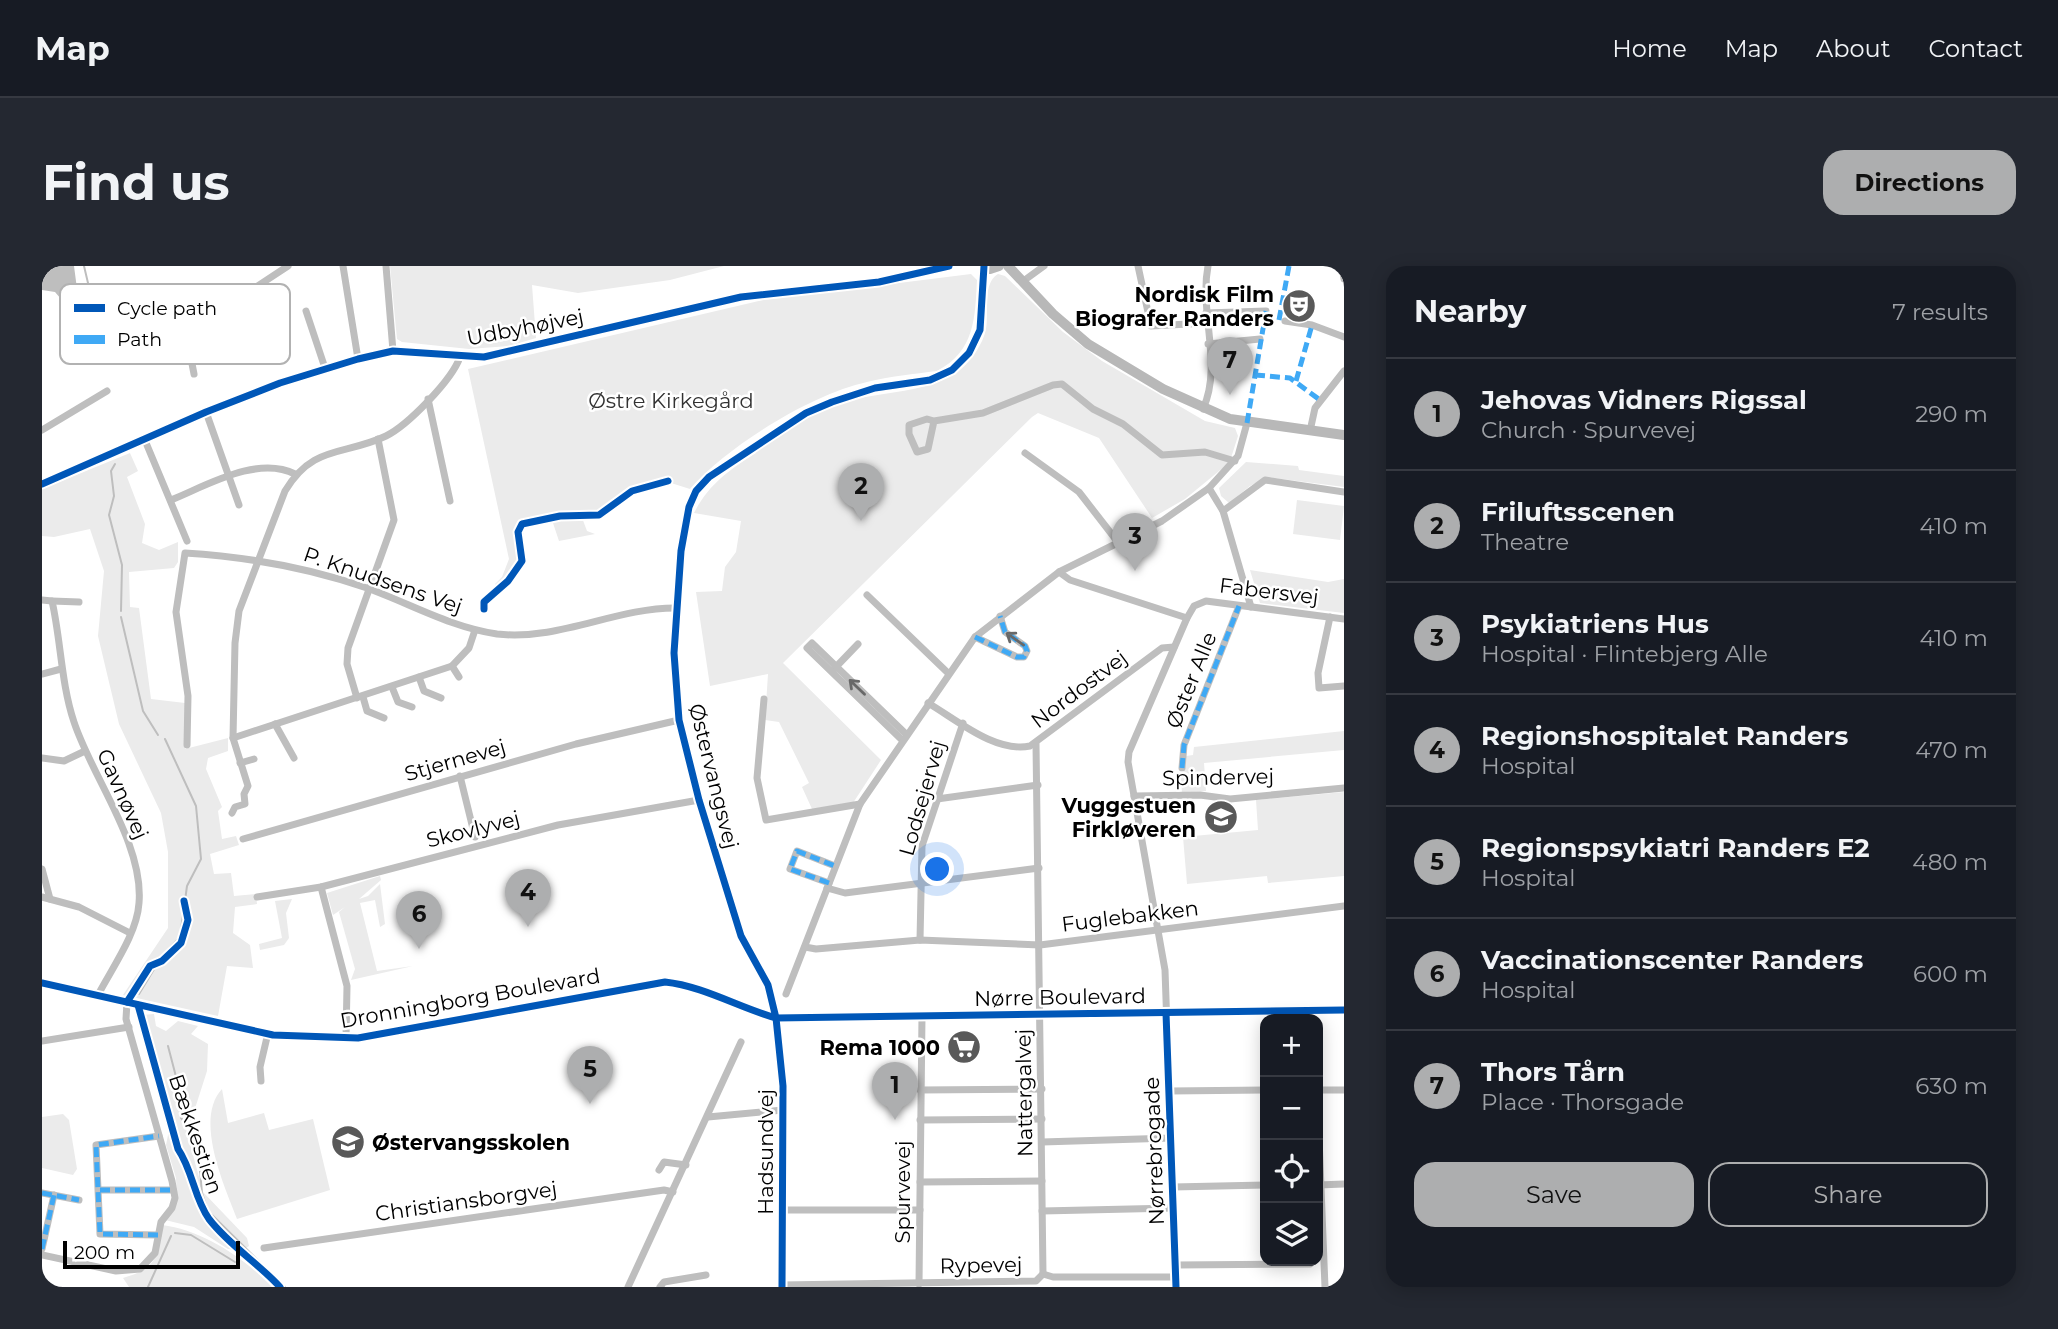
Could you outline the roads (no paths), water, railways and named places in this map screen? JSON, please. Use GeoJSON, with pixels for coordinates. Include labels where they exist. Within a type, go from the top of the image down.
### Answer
{"type":"FeatureCollection","features":[{"type":"Feature","properties":{"kind":"main road"},"geometry":{"type":"LineString","coordinates":[[1008,266],[1088,344],[1203,409],[1247,423],[1344,435]]}},
{"type":"Feature","properties":{"kind":"main road"},"geometry":{"type":"LineString","coordinates":[[991,267],[1019,279]]}},
{"type":"Feature","properties":{"kind":"street"},"geometry":{"type":"LineString","coordinates":[[261,284],[288,266]]}},
{"type":"Feature","properties":{"kind":"street"},"geometry":{"type":"LineString","coordinates":[[343,266],[358,359]]}},
{"type":"Feature","properties":{"kind":"street"},"geometry":{"type":"LineString","coordinates":[[386,266],[393,351]]}},
{"type":"Feature","properties":{"kind":"street","name":"Udbyhøjvej"},"geometry":{"type":"LineString","coordinates":[[42,484],[206,412],[325,368],[358,359],[393,351],[484,357],[741,297],[878,282],[949,266]]}},
{"type":"Feature","properties":{"kind":"street"},"geometry":{"type":"LineString","coordinates":[[1019,279],[1044,266]]}},
{"type":"Feature","properties":{"kind":"street"},"geometry":{"type":"LineString","coordinates":[[1138,266],[1151,326],[1207,323]]}},
{"type":"Feature","properties":{"kind":"street"},"geometry":{"type":"LineString","coordinates":[[1203,409],[1212,378],[1206,313],[1208,266]]}},
{"type":"Feature","properties":{"kind":"street"},"geometry":{"type":"LineString","coordinates":[[1342,266],[1344,279]]}},
{"type":"Feature","properties":{"kind":"street","name":"Østervangsvej"},"geometry":{"type":"LineString","coordinates":[[776,1018],[768,985],[741,936],[699,800],[679,720],[674,653],[675,608],[685,522],[696,491],[709,477],[742,453],[814,410],[856,393],[930,380],[952,370],[976,343],[983,318],[984,291],[991,267]]}},
{"type":"Feature","properties":{"kind":"street"},"geometry":{"type":"LineString","coordinates":[[306,311],[325,368]]}},
{"type":"Feature","properties":{"kind":"street"},"geometry":{"type":"LineString","coordinates":[[1206,313],[1266,311]]}},
{"type":"Feature","properties":{"kind":"street"},"geometry":{"type":"LineString","coordinates":[[1285,321],[1312,325],[1344,337]]}},
{"type":"Feature","properties":{"kind":"street"},"geometry":{"type":"LineString","coordinates":[[1208,344],[1260,339]]}},
{"type":"Feature","properties":{"kind":"street"},"geometry":{"type":"LineString","coordinates":[[232,813],[235,807],[245,804],[244,794],[248,786],[233,738],[237,624],[283,495],[295,474],[324,453],[378,439],[396,430],[453,373],[460,357]]}},
{"type":"Feature","properties":{"kind":"street"},"geometry":{"type":"LineString","coordinates":[[192,364],[194,374]]}},
{"type":"Feature","properties":{"kind":"street"},"geometry":{"type":"LineString","coordinates":[[1310,431],[1315,408],[1344,371]]}},
{"type":"Feature","properties":{"kind":"street"},"geometry":{"type":"LineString","coordinates":[[934,421],[928,449],[917,452],[909,434],[909,425],[927,419],[934,421],[983,413],[1052,385],[1062,384],[1093,409],[1123,425],[1162,455],[1205,452],[1235,461]]}},
{"type":"Feature","properties":{"kind":"street"},"geometry":{"type":"LineString","coordinates":[[42,430],[107,391]]}},
{"type":"Feature","properties":{"kind":"street"},"geometry":{"type":"LineString","coordinates":[[428,399],[450,501]]}},
{"type":"Feature","properties":{"kind":"street"},"geometry":{"type":"LineString","coordinates":[[206,412],[239,505]]}},
{"type":"Feature","properties":{"kind":"street"},"geometry":{"type":"LineString","coordinates":[[786,994],[860,804],[975,637],[1059,572],[1161,521],[1209,488],[1235,461],[1242,446],[1247,423]]}},
{"type":"Feature","properties":{"kind":"street"},"geometry":{"type":"LineString","coordinates":[[144,438],[187,541]]}},
{"type":"Feature","properties":{"kind":"street"},"geometry":{"type":"LineString","coordinates":[[378,439],[394,520],[347,656],[367,711],[384,718]]}},
{"type":"Feature","properties":{"kind":"street"},"geometry":{"type":"LineString","coordinates":[[1024,453],[1079,492],[1117,541]]}},
{"type":"Feature","properties":{"kind":"street"},"geometry":{"type":"LineString","coordinates":[[171,500],[229,477],[270,468],[295,474]]}},
{"type":"Feature","properties":{"kind":"street"},"geometry":{"type":"LineString","coordinates":[[1223,511],[1265,480],[1344,492]]}},
{"type":"Feature","properties":{"kind":"street"},"geometry":{"type":"LineString","coordinates":[[1209,488],[1223,511],[1251,607]]}},
{"type":"Feature","properties":{"kind":"street","name":"P. Knudsens Vej"},"geometry":{"type":"LineString","coordinates":[[187,744],[188,696],[176,612],[185,553],[258,559],[326,574],[475,630],[512,635],[543,634],[663,608],[675,608]]}},
{"type":"Feature","properties":{"kind":"street"},"geometry":{"type":"LineString","coordinates":[[1059,572],[1070,580],[1187,618],[1174,647]]}},
{"type":"Feature","properties":{"kind":"street"},"geometry":{"type":"LineString","coordinates":[[867,595],[948,673]]}},
{"type":"Feature","properties":{"kind":"street"},"geometry":{"type":"LineString","coordinates":[[42,600],[79,602]]}},
{"type":"Feature","properties":{"kind":"street","name":"Gavnøvej"},"geometry":{"type":"LineString","coordinates":[[52,601],[61,669],[74,722],[125,838],[136,874],[139,903],[130,933],[98,995]]}},
{"type":"Feature","properties":{"kind":"street","name":"Fabersvej"},"geometry":{"type":"LineString","coordinates":[[1187,618],[1194,606],[1206,601],[1344,619]]}},
{"type":"Feature","properties":{"kind":"street","name":"Øster Alle"},"geometry":{"type":"LineString","coordinates":[[1182,768],[1184,745],[1239,606]]}},
{"type":"Feature","properties":{"kind":"street"},"geometry":{"type":"LineString","coordinates":[[975,637],[1017,657],[1024,657],[1027,651],[1025,646],[1009,637],[1000,616]]}},
{"type":"Feature","properties":{"kind":"street"},"geometry":{"type":"LineString","coordinates":[[1330,617],[1318,673],[1319,688],[1344,686]]}},
{"type":"Feature","properties":{"kind":"street"},"geometry":{"type":"LineString","coordinates":[[233,738],[452,666],[469,648],[475,630]]}},
{"type":"Feature","properties":{"kind":"street"},"geometry":{"type":"LineString","coordinates":[[858,644],[834,669],[904,737]]}},
{"type":"Feature","properties":{"kind":"street","name":"Nordostvej"},"geometry":{"type":"LineString","coordinates":[[928,703],[1006,746],[1022,748],[1036,744],[1162,648],[1174,647]]}},
{"type":"Feature","properties":{"kind":"street","name":"Nørrebrogade"},"geometry":{"type":"LineString","coordinates":[[1174,647],[1129,752],[1134,796],[1159,930],[1170,1091],[1176,1287]]}},
{"type":"Feature","properties":{"kind":"street"},"geometry":{"type":"LineString","coordinates":[[452,666],[459,677]]}},
{"type":"Feature","properties":{"kind":"street"},"geometry":{"type":"LineString","coordinates":[[42,674],[61,669]]}},
{"type":"Feature","properties":{"kind":"street"},"geometry":{"type":"LineString","coordinates":[[419,677],[424,691],[441,698]]}},
{"type":"Feature","properties":{"kind":"street"},"geometry":{"type":"LineString","coordinates":[[392,687],[398,702],[412,707]]}},
{"type":"Feature","properties":{"kind":"street"},"geometry":{"type":"LineString","coordinates":[[764,699],[757,778],[766,820],[860,804]]}},
{"type":"Feature","properties":{"kind":"street","name":"Stjernevej"},"geometry":{"type":"LineString","coordinates":[[243,839],[576,744],[679,720]]}},
{"type":"Feature","properties":{"kind":"street","name":"Lodsejervej"},"geometry":{"type":"LineString","coordinates":[[919,884],[922,846],[963,723]]}},
{"type":"Feature","properties":{"kind":"street"},"geometry":{"type":"LineString","coordinates":[[275,724],[294,758]]}},
{"type":"Feature","properties":{"kind":"street","name":"Nattergalvej"},"geometry":{"type":"LineString","coordinates":[[1036,744],[1043,1274]]}},
{"type":"Feature","properties":{"kind":"street"},"geometry":{"type":"LineString","coordinates":[[42,758],[64,761],[85,751]]}},
{"type":"Feature","properties":{"kind":"street"},"geometry":{"type":"LineString","coordinates":[[240,763],[254,759]]}},
{"type":"Feature","properties":{"kind":"street"},"geometry":{"type":"LineString","coordinates":[[460,776],[475,837]]}},
{"type":"Feature","properties":{"kind":"street"},"geometry":{"type":"LineString","coordinates":[[937,799],[1038,785]]}},
{"type":"Feature","properties":{"kind":"street","name":"Spindervej"},"geometry":{"type":"LineString","coordinates":[[1134,796],[1200,795],[1230,799],[1344,788]]}},
{"type":"Feature","properties":{"kind":"street","name":"Skovlyvej"},"geometry":{"type":"LineString","coordinates":[[257,897],[321,887],[558,825],[699,800]]}},
{"type":"Feature","properties":{"kind":"street"},"geometry":{"type":"LineString","coordinates":[[835,866],[796,851],[790,869],[845,893],[1039,868]]}},
{"type":"Feature","properties":{"kind":"street"},"geometry":{"type":"LineString","coordinates":[[42,869],[46,898],[79,907],[130,933]]}},
{"type":"Feature","properties":{"kind":"street"},"geometry":{"type":"LineString","coordinates":[[919,884],[920,940]]}},
{"type":"Feature","properties":{"kind":"street"},"geometry":{"type":"LineString","coordinates":[[321,887],[347,986],[346,1038]]}},
{"type":"Feature","properties":{"kind":"street","name":"Fuglebakken"},"geometry":{"type":"LineString","coordinates":[[805,947],[816,949],[920,940],[1040,945],[1344,906]]}},
{"type":"Feature","properties":{"kind":"street","name":"Dronningborg Boulevard"},"geometry":{"type":"LineString","coordinates":[[42,983],[293,1038],[346,1038],[665,982],[692,988],[746,1010],[776,1018]]}},
{"type":"Feature","properties":{"kind":"street"},"geometry":{"type":"LineString","coordinates":[[42,1255],[129,1272],[140,1269],[155,1253],[161,1222],[172,1208],[173,1190],[129,1027],[127,1002]]}},
{"type":"Feature","properties":{"kind":"street","name":"Nørre Boulevard"},"geometry":{"type":"LineString","coordinates":[[776,1018],[1313,1014],[1344,1010]]}},
{"type":"Feature","properties":{"kind":"street","name":"Spurvevej"},"geometry":{"type":"LineString","coordinates":[[919,1284],[922,1016]]}},
{"type":"Feature","properties":{"kind":"street","name":"Hadsundvej"},"geometry":{"type":"LineString","coordinates":[[776,1018],[783,1110],[782,1286]]}},
{"type":"Feature","properties":{"kind":"street"},"geometry":{"type":"LineString","coordinates":[[42,1041],[129,1027]]}},
{"type":"Feature","properties":{"kind":"street"},"geometry":{"type":"LineString","coordinates":[[261,1081],[260,1067],[268,1033]]}},
{"type":"Feature","properties":{"kind":"street"},"geometry":{"type":"LineString","coordinates":[[639,1287],[629,1285],[741,1042]]}},
{"type":"Feature","properties":{"kind":"street"},"geometry":{"type":"LineString","coordinates":[[920,1090],[1042,1089]]}},
{"type":"Feature","properties":{"kind":"street"},"geometry":{"type":"LineString","coordinates":[[1170,1091],[1260,1090]]}},
{"type":"Feature","properties":{"kind":"street"},"geometry":{"type":"LineString","coordinates":[[1323,1090],[1344,1090]]}},
{"type":"Feature","properties":{"kind":"street"},"geometry":{"type":"LineString","coordinates":[[708,1117],[783,1110]]}},
{"type":"Feature","properties":{"kind":"street"},"geometry":{"type":"LineString","coordinates":[[920,1120],[1042,1119]]}},
{"type":"Feature","properties":{"kind":"street"},"geometry":{"type":"LineString","coordinates":[[158,1235],[100,1234],[96,1145],[159,1136]]}},
{"type":"Feature","properties":{"kind":"street"},"geometry":{"type":"LineString","coordinates":[[1042,1142],[1172,1138]]}},
{"type":"Feature","properties":{"kind":"street"},"geometry":{"type":"LineString","coordinates":[[659,1170],[664,1162],[686,1165]]}},
{"type":"Feature","properties":{"kind":"street"},"geometry":{"type":"LineString","coordinates":[[920,1182],[1042,1181]]}},
{"type":"Feature","properties":{"kind":"street"},"geometry":{"type":"LineString","coordinates":[[1323,1185],[1344,1184]]}},
{"type":"Feature","properties":{"kind":"street"},"geometry":{"type":"LineString","coordinates":[[1173,1187],[1260,1185]]}},
{"type":"Feature","properties":{"kind":"street"},"geometry":{"type":"LineString","coordinates":[[100,1190],[173,1190]]}},
{"type":"Feature","properties":{"kind":"street","name":"Christiansborgvej"},"geometry":{"type":"LineString","coordinates":[[264,1248],[664,1190],[673,1192]]}},
{"type":"Feature","properties":{"kind":"street"},"geometry":{"type":"LineString","coordinates":[[42,1192],[79,1200]]}},
{"type":"Feature","properties":{"kind":"street"},"geometry":{"type":"LineString","coordinates":[[42,1249],[54,1195]]}},
{"type":"Feature","properties":{"kind":"street"},"geometry":{"type":"LineString","coordinates":[[1320,1203],[1325,1287]]}},
{"type":"Feature","properties":{"kind":"street"},"geometry":{"type":"LineString","coordinates":[[1042,1211],[1174,1208]]}},
{"type":"Feature","properties":{"kind":"street"},"geometry":{"type":"LineString","coordinates":[[782,1210],[920,1210]]}},
{"type":"Feature","properties":{"kind":"street"},"geometry":{"type":"LineString","coordinates":[[1176,1265],[1260,1264]]}},
{"type":"Feature","properties":{"kind":"street","name":"Rypevej"},"geometry":{"type":"LineString","coordinates":[[782,1286],[1037,1281],[1043,1274],[1053,1277],[1176,1277]]}},
{"type":"Feature","properties":{"kind":"street"},"geometry":{"type":"LineString","coordinates":[[660,1287],[664,1282],[706,1275]]}},
{"type":"Feature","properties":{"kind":"waterway"},"geometry":{"type":"LineString","coordinates":[[84,266],[88,284]]}},
{"type":"Feature","properties":{"kind":"waterway"},"geometry":{"type":"LineString","coordinates":[[115,464],[111,471],[114,496],[109,515],[122,565],[121,611]]}},
{"type":"Feature","properties":{"kind":"waterway"},"geometry":{"type":"LineString","coordinates":[[121,617],[143,711],[158,735]]}},
{"type":"Feature","properties":{"kind":"waterway"},"geometry":{"type":"LineString","coordinates":[[158,960],[180,937],[187,886],[201,859],[196,806],[165,739]]}},
{"type":"Feature","properties":{"kind":"waterway"},"geometry":{"type":"LineString","coordinates":[[139,994],[156,966]]}},
{"type":"Feature","properties":{"kind":"waterway"},"geometry":{"type":"LineString","coordinates":[[168,1046],[180,1092],[181,1118],[197,1136],[202,1193],[208,1211],[285,1287]]}},
{"type":"Feature","properties":{"kind":"waterway"},"geometry":{"type":"LineString","coordinates":[[175,1233],[191,1235],[235,1262]]}},
{"type":"Feature","properties":{"kind":"waterway"},"geometry":{"type":"LineString","coordinates":[[148,1287],[171,1236]]}},
{"type":"Feature","properties":{"kind":"place","name":"Nordisk Film Biografer Randers"},"geometry":{"type":"Point","coordinates":[1299,306]}},
{"type":"Feature","properties":{"kind":"place","name":"Thors Tårn"},"geometry":{"type":"Point","coordinates":[1230,395]}},
{"type":"Feature","properties":{"kind":"place","name":"Friluftsscenen"},"geometry":{"type":"Point","coordinates":[861,521]}},
{"type":"Feature","properties":{"kind":"place","name":"Psykiatriens Hus"},"geometry":{"type":"Point","coordinates":[1135,571]}},
{"type":"Feature","properties":{"kind":"place","name":"Vuggestuen Firkløveren"},"geometry":{"type":"Point","coordinates":[1221,817]}},
{"type":"Feature","properties":{"kind":"place","name":"Regionshospitalet Randers"},"geometry":{"type":"Point","coordinates":[528,927]}},
{"type":"Feature","properties":{"kind":"place","name":"Vaccinationscenter Randers"},"geometry":{"type":"Point","coordinates":[419,949]}},
{"type":"Feature","properties":{"kind":"place","name":"Rema 1000"},"geometry":{"type":"Point","coordinates":[964,1047]}},
{"type":"Feature","properties":{"kind":"place","name":"Regionspsykiatri Randers E2"},"geometry":{"type":"Point","coordinates":[590,1104]}},
{"type":"Feature","properties":{"kind":"place","name":"Jehovas Vidners Rigssal"},"geometry":{"type":"Point","coordinates":[895,1120]}},
{"type":"Feature","properties":{"kind":"place","name":"Østervangsskolen"},"geometry":{"type":"Point","coordinates":[348,1142]}},
{"type":"Feature","properties":{"kind":"park label","name":"Østre Kirkegård"},"geometry":{"type":"Point","coordinates":[671,400]}}]}
